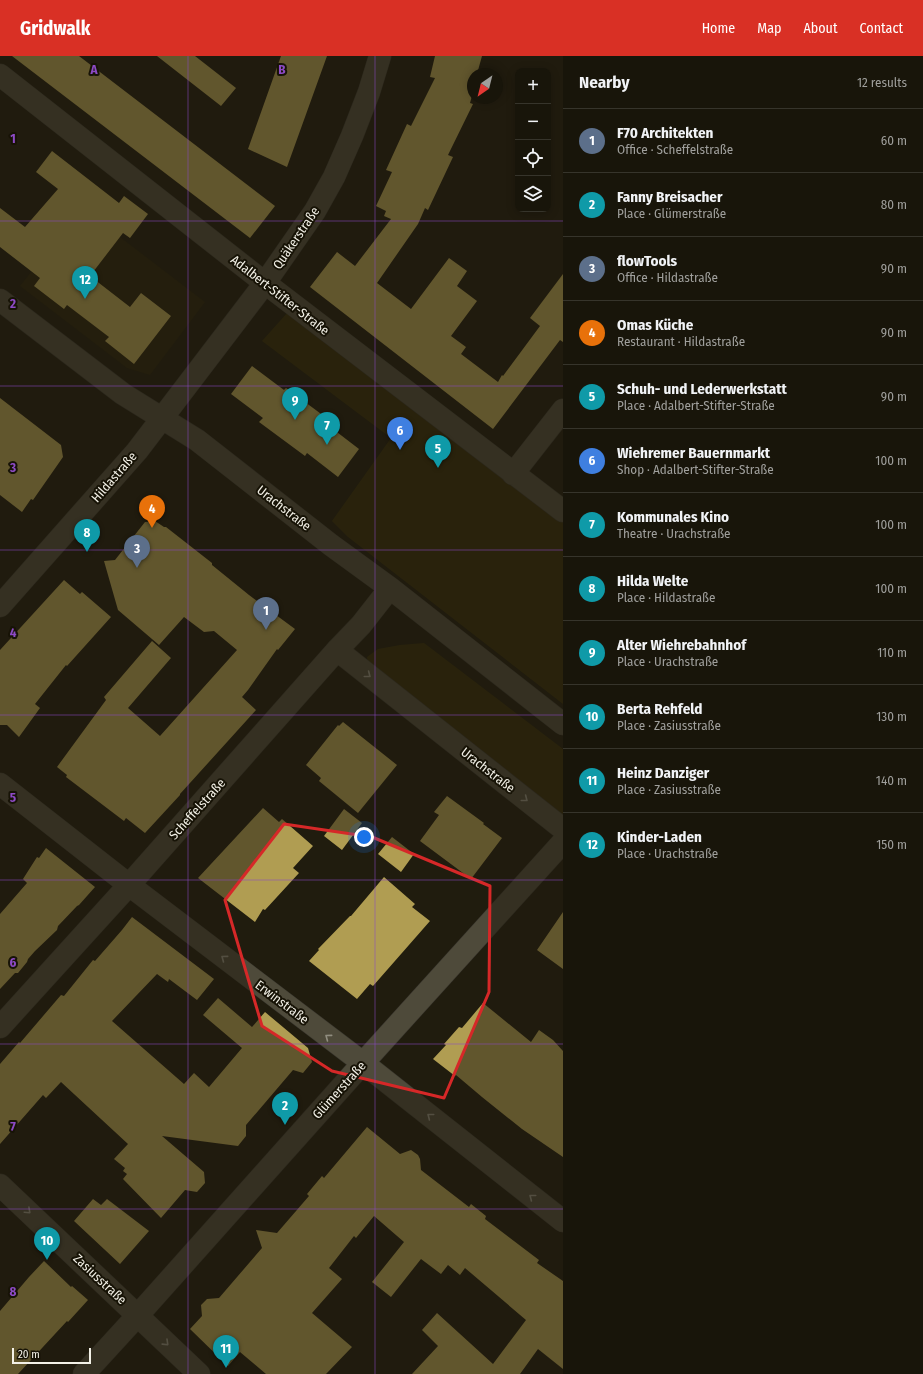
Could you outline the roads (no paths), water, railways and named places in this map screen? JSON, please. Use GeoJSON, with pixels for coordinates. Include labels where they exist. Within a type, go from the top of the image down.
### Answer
{"type":"FeatureCollection","features":[{"type":"Feature","properties":{"kind":"street","name":"Quäkerstraße"},"geometry":{"type":"LineString","coordinates":[[162,418],[265,283],[315,210],[334,177],[352,136],[369,92],[380,56]]}},
{"type":"Feature","properties":{"kind":"street","name":"Adalbert-Stifter-Straße"},"geometry":{"type":"LineString","coordinates":[[0,75],[265,283],[563,511]]}},
{"type":"Feature","properties":{"kind":"street","name":"Urachstraße"},"geometry":{"type":"LineString","coordinates":[[0,300],[123,394],[197,440],[331,546],[390,588],[563,724]]}},
{"type":"Feature","properties":{"kind":"street"},"geometry":{"type":"LineString","coordinates":[[513,474],[563,410]]}},
{"type":"Feature","properties":{"kind":"street","name":"Hildastraße"},"geometry":{"type":"LineString","coordinates":[[0,606],[137,452],[162,418]]}},
{"type":"Feature","properties":{"kind":"street","name":"Scheffelstraße"},"geometry":{"type":"LineString","coordinates":[[0,1027],[361,625],[390,588]]}},
{"type":"Feature","properties":{"kind":"street","name":"Urachstraße"},"geometry":{"type":"LineString","coordinates":[[337,650],[563,829]]}},
{"type":"Feature","properties":{"kind":"street","name":"Erwinstraße"},"geometry":{"type":"LineString","coordinates":[[0,784],[129,885],[363,1063],[563,1221]]}},
{"type":"Feature","properties":{"kind":"street","name":"Glümerstraße"},"geometry":{"type":"LineString","coordinates":[[84,1374],[138,1316],[363,1063],[563,842]]}},
{"type":"Feature","properties":{"kind":"street","name":"Zasiusstraße"},"geometry":{"type":"LineString","coordinates":[[0,1185],[199,1374]]}},
{"type":"Feature","properties":{"kind":"place","name":"Kinder-Laden"},"geometry":{"type":"Point","coordinates":[85,299]}},
{"type":"Feature","properties":{"kind":"place","name":"Alter Wiehrebahnhof"},"geometry":{"type":"Point","coordinates":[295,420]}},
{"type":"Feature","properties":{"kind":"place","name":"Kommunales Kino"},"geometry":{"type":"Point","coordinates":[327,445]}},
{"type":"Feature","properties":{"kind":"place","name":"Wiehremer Bauernmarkt"},"geometry":{"type":"Point","coordinates":[400,450]}},
{"type":"Feature","properties":{"kind":"place","name":"Schuh- und Lederwerkstatt"},"geometry":{"type":"Point","coordinates":[438,468]}},
{"type":"Feature","properties":{"kind":"place","name":"Omas Küche"},"geometry":{"type":"Point","coordinates":[152,528]}},
{"type":"Feature","properties":{"kind":"place","name":"Hilda Welte"},"geometry":{"type":"Point","coordinates":[87,552]}},
{"type":"Feature","properties":{"kind":"place","name":"flowTools"},"geometry":{"type":"Point","coordinates":[137,568]}},
{"type":"Feature","properties":{"kind":"place","name":"F70 Architekten"},"geometry":{"type":"Point","coordinates":[266,630]}},
{"type":"Feature","properties":{"kind":"place","name":"Fanny Breisacher"},"geometry":{"type":"Point","coordinates":[285,1125]}},
{"type":"Feature","properties":{"kind":"place","name":"Berta Rehfeld"},"geometry":{"type":"Point","coordinates":[47,1260]}},
{"type":"Feature","properties":{"kind":"place","name":"Heinz Danziger"},"geometry":{"type":"Point","coordinates":[226,1368]}}]}
